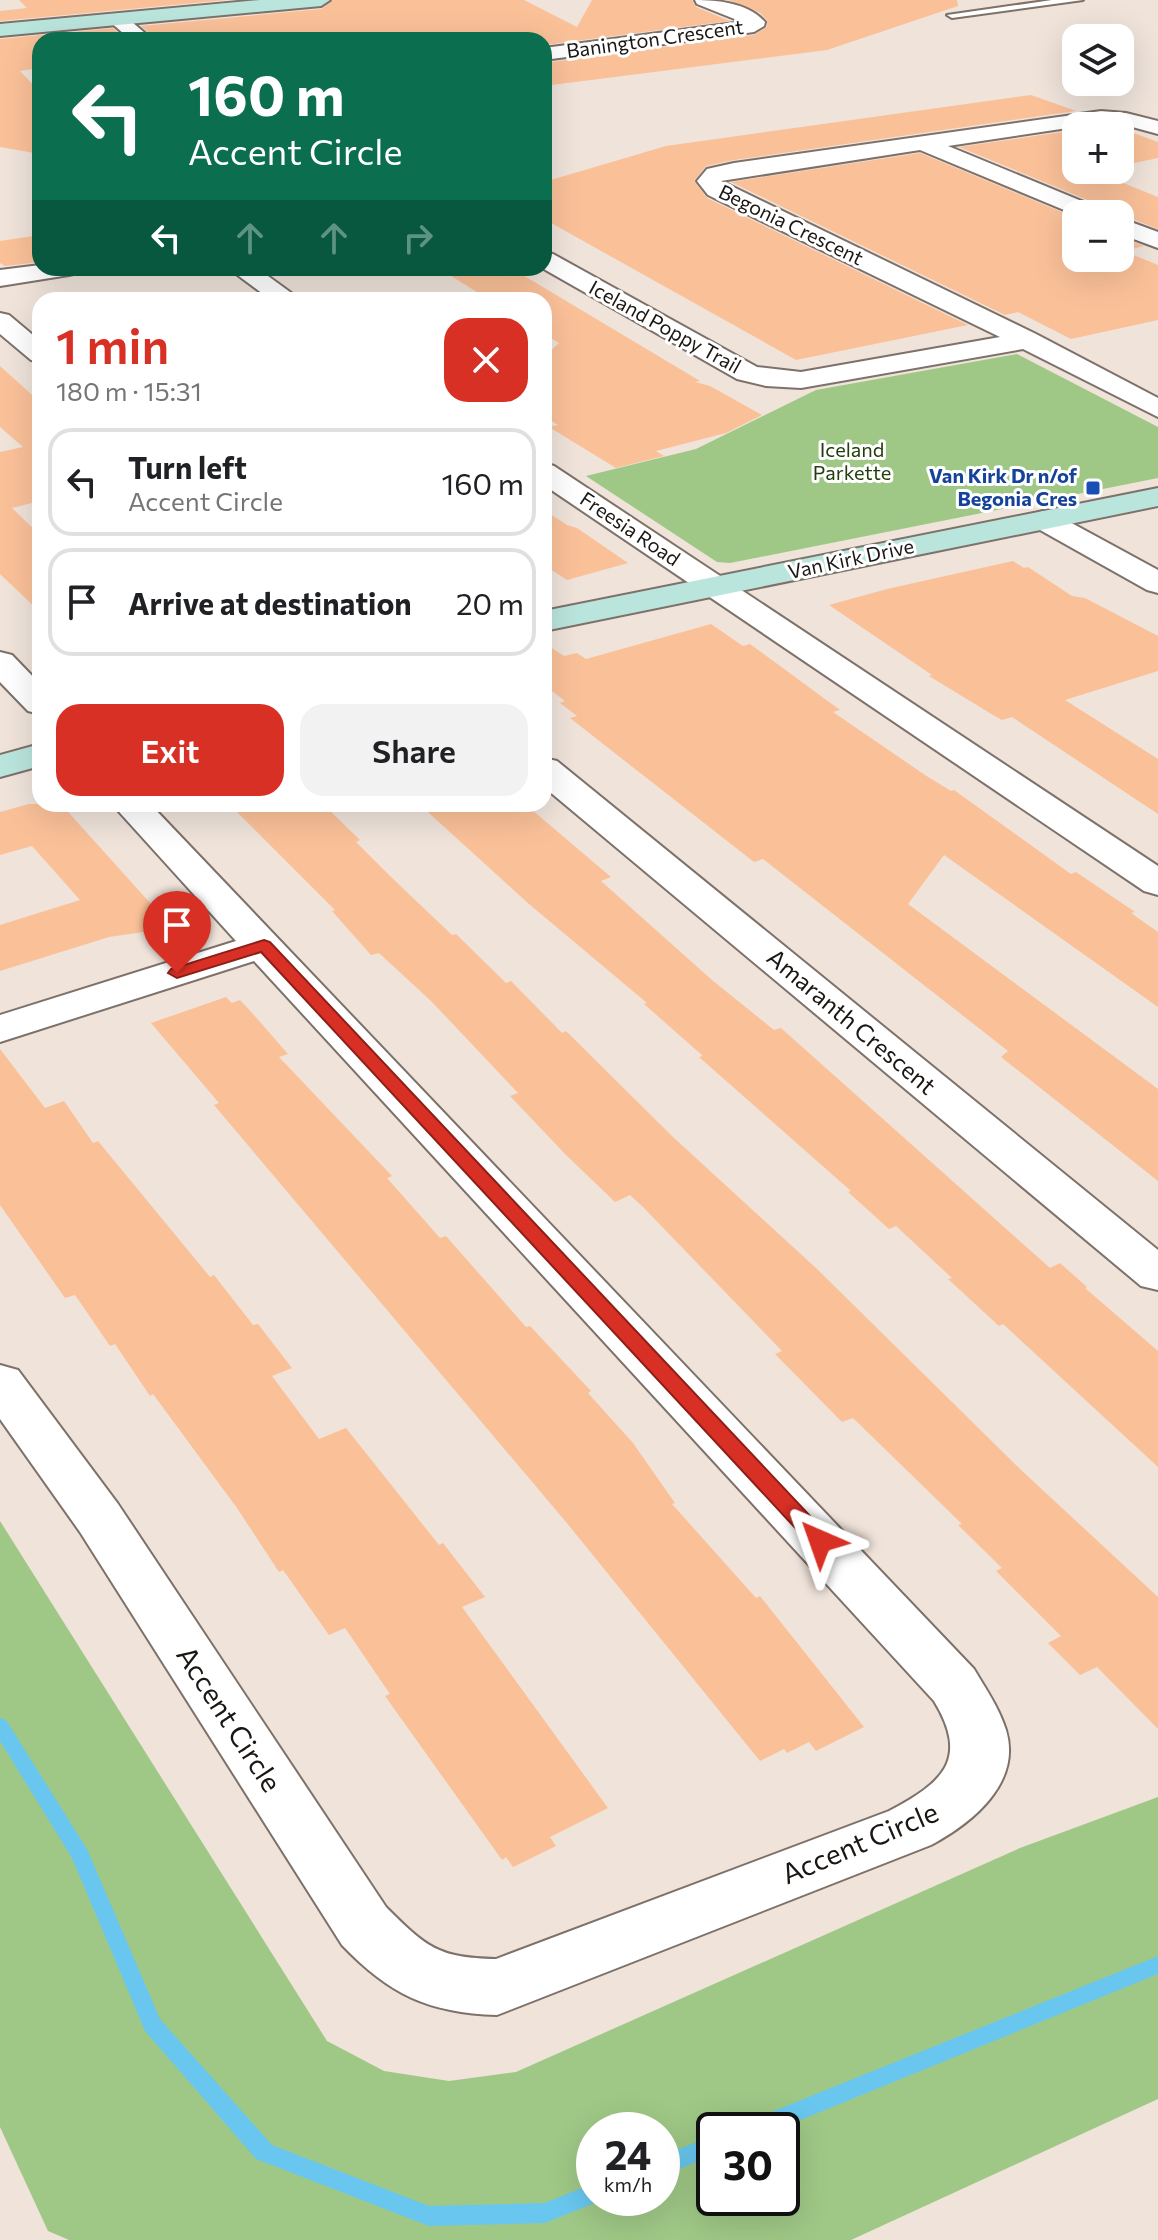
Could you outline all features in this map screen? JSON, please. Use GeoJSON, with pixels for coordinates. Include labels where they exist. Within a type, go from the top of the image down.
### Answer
{"type":"FeatureCollection","features":[{"type":"Feature","properties":{"kind":"street"},"geometry":{"type":"LineString","coordinates":[[0,30],[321,0]]}},
{"type":"Feature","properties":{"kind":"street","name":"Banington Crescent"},"geometry":{"type":"LineString","coordinates":[[552,53],[754,26],[755,22],[749,18],[704,0]]}},
{"type":"Feature","properties":{"kind":"street"},"geometry":{"type":"LineString","coordinates":[[118,20],[133,32]]}},
{"type":"Feature","properties":{"kind":"street","name":"Begonia Crescent"},"geometry":{"type":"LineString","coordinates":[[1158,128],[1126,119],[1101,117],[725,172],[715,174],[708,181],[716,190],[1027,340],[1158,409]]}},
{"type":"Feature","properties":{"kind":"street"},"geometry":{"type":"LineString","coordinates":[[923,143],[1062,201]]}},
{"type":"Feature","properties":{"kind":"street"},"geometry":{"type":"LineString","coordinates":[[1134,231],[1158,241]]}},
{"type":"Feature","properties":{"kind":"street","name":"Iceland Poppy Trail"},"geometry":{"type":"LineString","coordinates":[[552,263],[747,373],[766,378],[801,380],[1027,340]]}},
{"type":"Feature","properties":{"kind":"street"},"geometry":{"type":"LineString","coordinates":[[0,278],[32,273]]}},
{"type":"Feature","properties":{"kind":"street"},"geometry":{"type":"LineString","coordinates":[[252,276],[276,292]]}},
{"type":"Feature","properties":{"kind":"street"},"geometry":{"type":"LineString","coordinates":[[0,321],[32,347]]}},
{"type":"Feature","properties":{"kind":"street","name":"Freesia Road"},"geometry":{"type":"LineString","coordinates":[[552,477],[715,586]]}},
{"type":"Feature","properties":{"kind":"street","name":"Van Kirk Drive"},"geometry":{"type":"LineString","coordinates":[[552,619],[1158,497]]}},
{"type":"Feature","properties":{"kind":"street"},"geometry":{"type":"LineString","coordinates":[[1044,520],[1158,583]]}},
{"type":"Feature","properties":{"kind":"street"},"geometry":{"type":"LineString","coordinates":[[715,586],[1158,883]]}},
{"type":"Feature","properties":{"kind":"street"},"geometry":{"type":"LineString","coordinates":[[0,662],[32,696]]}},
{"type":"Feature","properties":{"kind":"street"},"geometry":{"type":"LineString","coordinates":[[0,766],[32,757]]}},
{"type":"Feature","properties":{"kind":"street","name":"Amaranth Crescent"},"geometry":{"type":"LineString","coordinates":[[552,776],[1158,1275]]}},
{"type":"Feature","properties":{"kind":"street","name":"Accent Circle"},"geometry":{"type":"LineString","coordinates":[[0,1382],[99,1518],[364,1926],[399,1962],[417,1974],[471,1988],[497,1987],[910,1828],[939,1814],[964,1793],[975,1777],[982,1756],[979,1731],[970,1707],[954,1685],[138,812]]}},
{"type":"Feature","properties":{"kind":"street"},"geometry":{"type":"LineString","coordinates":[[0,1029],[264,945]]}},
{"type":"Feature","properties":{"kind":"lane"},"geometry":{"type":"LineString","coordinates":[[957,0],[987,11]]}},
{"type":"Feature","properties":{"kind":"lane"},"geometry":{"type":"LineString","coordinates":[[952,15],[1078,0]]}},
{"type":"Feature","properties":{"kind":"green space","name":"Iceland Parkette"},"geometry":{"type":"Polygon","coordinates":[[[1017,354],[1158,427],[1158,478],[730,563],[717,562],[586,476],[696,449],[816,390],[1017,354]]]}},
{"type":"Feature","properties":{"kind":"green space"},"geometry":{"type":"Polygon","coordinates":[[[0,1521],[327,2041],[384,2071],[449,2081],[516,2072],[1020,1848],[1158,1797],[1158,2099],[851,2240],[69,2240],[48,2231],[0,2127],[0,1521]]]}},
{"type":"Feature","properties":{"kind":"building"},"geometry":{"type":"Polygon","coordinates":[[[19,0],[227,0],[0,21],[0,11],[27,8],[19,0]]]}},
{"type":"Feature","properties":{"kind":"building"},"geometry":{"type":"Polygon","coordinates":[[[333,0],[524,0],[577,27],[592,0],[692,0],[696,7],[730,21],[552,44],[552,32],[148,32],[141,26],[321,9],[333,0]]]}},
{"type":"Feature","properties":{"kind":"building"},"geometry":{"type":"Polygon","coordinates":[[[728,0],[957,0],[958,6],[827,50],[552,85],[552,62],[754,35],[767,27],[767,20],[760,13],[728,0]]]}},
{"type":"Feature","properties":{"kind":"building"},"geometry":{"type":"Polygon","coordinates":[[[113,28],[117,32],[72,32],[113,28]]]}},
{"type":"Feature","properties":{"kind":"building"},"geometry":{"type":"Polygon","coordinates":[[[32,36],[32,69],[20,71],[32,84],[32,153],[0,147],[0,39],[32,36]]]}},
{"type":"Feature","properties":{"kind":"building"},"geometry":{"type":"Polygon","coordinates":[[[1031,95],[1076,111],[706,166],[694,181],[707,198],[968,325],[796,360],[552,223],[552,180],[666,146],[1031,95]]]}},
{"type":"Feature","properties":{"kind":"building"},"geometry":{"type":"Polygon","coordinates":[[[1062,132],[1062,184],[1126,184],[1158,197],[1158,229],[1134,220],[1134,200],[1087,200],[959,147],[1062,132]]]}},
{"type":"Feature","properties":{"kind":"building"},"geometry":{"type":"Polygon","coordinates":[[[1134,133],[1158,142],[1158,158],[1134,163],[1134,133]]]}},
{"type":"Feature","properties":{"kind":"building"},"geometry":{"type":"Polygon","coordinates":[[[920,153],[1062,212],[1062,272],[1134,272],[1134,255],[1158,265],[1158,320],[1071,339],[1018,312],[1005,315],[731,182],[920,153]]]}},
{"type":"Feature","properties":{"kind":"building"},"geometry":{"type":"Polygon","coordinates":[[[32,236],[32,263],[5,266],[0,263],[0,241],[32,236]]]}},
{"type":"Feature","properties":{"kind":"building"},"geometry":{"type":"Polygon","coordinates":[[[451,276],[524,276],[551,292],[477,292],[451,276]]]}},
{"type":"Feature","properties":{"kind":"building"},"geometry":{"type":"Polygon","coordinates":[[[552,293],[700,381],[695,382],[710,386],[762,415],[726,433],[656,451],[664,456],[616,468],[552,429],[558,425],[552,421],[552,350],[559,343],[552,339],[552,293]]]}},
{"type":"Feature","properties":{"kind":"building"},"geometry":{"type":"Polygon","coordinates":[[[0,366],[32,395],[32,503],[12,508],[32,527],[32,604],[0,574],[0,452],[23,447],[0,427],[0,366]]]}},
{"type":"Feature","properties":{"kind":"building"},"geometry":{"type":"Polygon","coordinates":[[[552,515],[577,528],[628,563],[567,580],[552,570],[552,515]]]}},
{"type":"Feature","properties":{"kind":"building"},"geometry":{"type":"Polygon","coordinates":[[[1013,561],[1024,568],[1028,567],[1072,596],[1085,598],[1158,636],[1158,671],[1065,700],[1158,759],[1158,814],[1012,717],[1002,720],[929,676],[932,675],[829,605],[1013,561]]]}},
{"type":"Feature","properties":{"kind":"building"},"geometry":{"type":"Polygon","coordinates":[[[711,624],[743,646],[750,644],[840,710],[833,712],[925,775],[954,790],[1071,874],[1076,872],[1135,912],[1131,913],[1158,932],[1158,1007],[944,855],[908,904],[1158,1089],[1158,1181],[1001,1057],[1008,1051],[763,859],[754,862],[570,718],[577,716],[560,703],[565,701],[552,691],[552,648],[564,656],[577,653],[586,659],[711,624]]]}},
{"type":"Feature","properties":{"kind":"building"},"geometry":{"type":"Polygon","coordinates":[[[32,804],[32,812],[68,812],[169,924],[109,937],[0,971],[0,925],[80,900],[32,846],[0,855],[0,812],[32,804]]]}},
{"type":"Feature","properties":{"kind":"building"},"geometry":{"type":"Polygon","coordinates":[[[237,812],[331,812],[360,840],[356,842],[452,935],[456,934],[506,983],[511,981],[562,1033],[566,1031],[673,1137],[817,1269],[1020,1469],[1158,1597],[1158,1729],[1097,1667],[1080,1675],[1048,1643],[1061,1636],[996,1571],[1002,1568],[958,1525],[962,1524],[853,1418],[842,1422],[775,1354],[782,1351],[643,1207],[630,1195],[615,1202],[565,1154],[510,1096],[518,1093],[431,1001],[379,953],[371,955],[332,911],[335,910],[237,812]]]}},
{"type":"Feature","properties":{"kind":"building"},"geometry":{"type":"Polygon","coordinates":[[[428,812],[534,812],[611,877],[601,881],[712,980],[774,1030],[781,1028],[1050,1268],[1060,1263],[1087,1287],[1158,1351],[1158,1467],[1003,1324],[999,1326],[896,1226],[889,1229],[848,1192],[851,1191],[699,1057],[703,1056],[644,1004],[647,1003],[529,904],[428,812]]]}},
{"type":"Feature","properties":{"kind":"building"},"geometry":{"type":"Polygon","coordinates":[[[226,997],[232,1003],[240,1000],[253,1014],[288,1054],[279,1057],[392,1176],[387,1178],[440,1238],[446,1236],[526,1327],[530,1326],[591,1391],[588,1393],[633,1443],[675,1503],[672,1504],[756,1598],[760,1596],[864,1727],[816,1751],[809,1742],[787,1753],[784,1749],[760,1761],[566,1522],[214,1105],[219,1103],[151,1023],[226,997]]]}},
{"type":"Feature","properties":{"kind":"building"},"geometry":{"type":"Polygon","coordinates":[[[0,1049],[45,1108],[64,1101],[93,1143],[98,1141],[210,1277],[214,1275],[253,1325],[258,1324],[292,1368],[272,1376],[319,1439],[346,1428],[439,1545],[443,1543],[485,1597],[462,1607],[608,1808],[550,1837],[556,1846],[513,1867],[506,1857],[502,1860],[385,1696],[390,1694],[345,1628],[329,1635],[283,1570],[279,1572],[237,1508],[153,1394],[150,1396],[115,1344],[110,1346],[75,1295],[65,1298],[0,1205],[0,1049]]]}},
{"type":"Feature","properties":{"kind":"waterway"},"geometry":{"type":"LineString","coordinates":[[0,1725],[80,1855],[152,2025],[264,2152],[429,2216],[545,2213],[576,2200]]}},
{"type":"Feature","properties":{"kind":"waterway"},"geometry":{"type":"LineString","coordinates":[[796,2112],[1158,1965]]}},
{"type":"Feature","properties":{"kind":"waterway"},"geometry":{"type":"LineString","coordinates":[[680,2159],[696,2152]]}},
{"type":"Feature","properties":{"kind":"place","name":"Van Kirk Dr n/of Begonia Cres"},"geometry":{"type":"Point","coordinates":[1093,488]}},
{"type":"Feature","properties":{"kind":"route"},"geometry":{"type":"LineString","coordinates":[[177,973],[264,945],[820,1541]]}}]}
